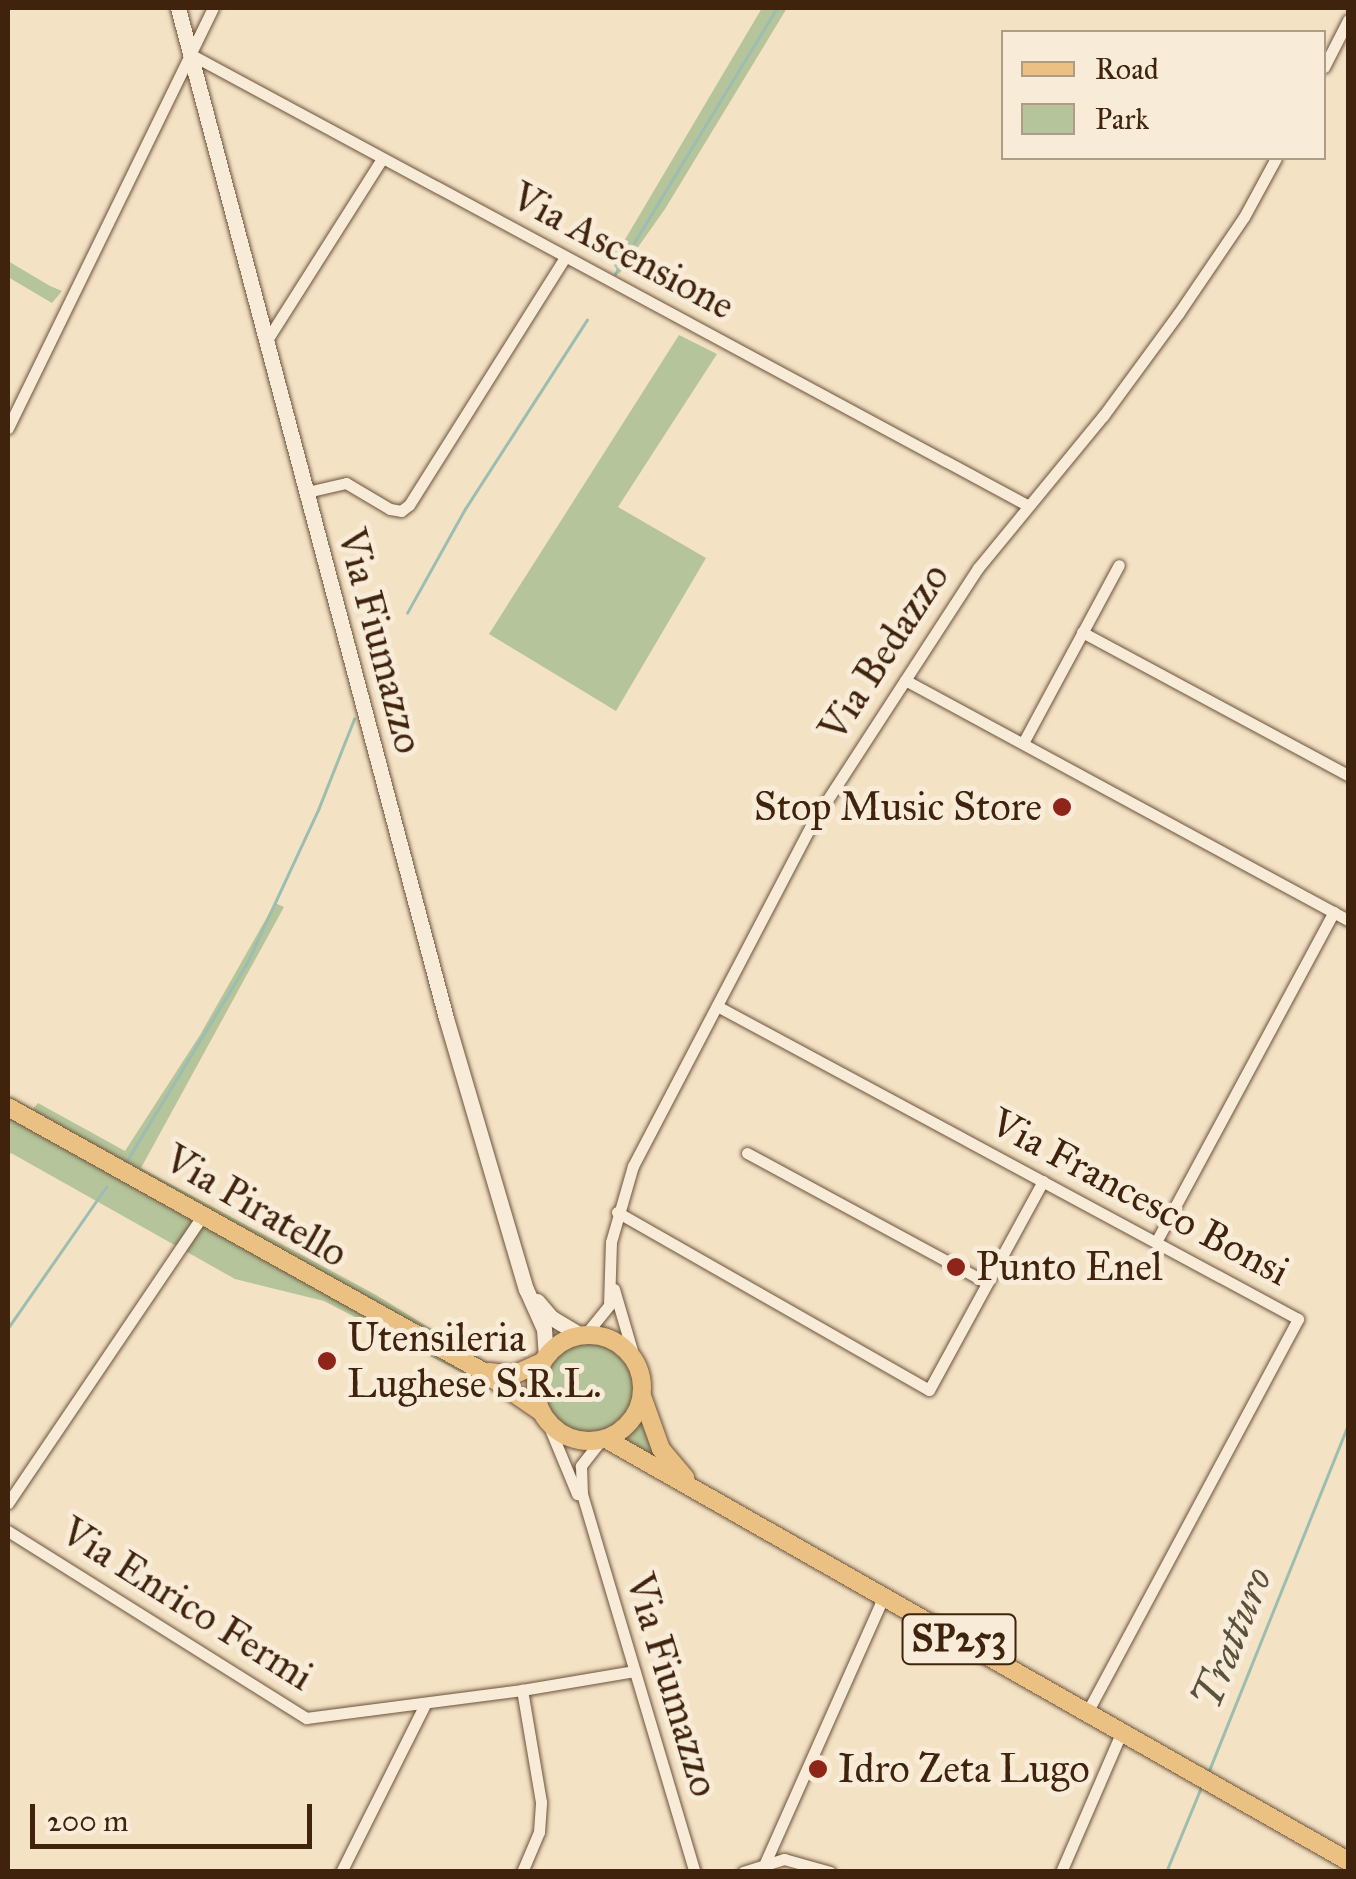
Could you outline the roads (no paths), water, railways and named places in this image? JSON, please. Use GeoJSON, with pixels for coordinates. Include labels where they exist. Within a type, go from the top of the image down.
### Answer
{"type":"FeatureCollection","features":[{"type":"Feature","properties":{"kind":"main road","name":"Via Piratello"},"geometry":{"type":"LineString","coordinates":[[8,1108],[470,1365],[544,1417]]}},
{"type":"Feature","properties":{"kind":"main road","name":"SP253"},"geometry":{"type":"LineString","coordinates":[[544,1359],[556,1346],[583,1335]]}},
{"type":"Feature","properties":{"kind":"main road"},"geometry":{"type":"LineString","coordinates":[[583,1335],[618,1343],[635,1362]]}},
{"type":"Feature","properties":{"kind":"main road","name":"Via Piratello"},"geometry":{"type":"LineString","coordinates":[[470,1365],[513,1375],[544,1359]]}},
{"type":"Feature","properties":{"kind":"main road"},"geometry":{"type":"LineString","coordinates":[[544,1359],[535,1391],[544,1417]]}},
{"type":"Feature","properties":{"kind":"main road","name":"SP253"},"geometry":{"type":"LineString","coordinates":[[635,1362],[642,1394],[669,1461],[721,1506]]}},
{"type":"Feature","properties":{"kind":"main road"},"geometry":{"type":"LineString","coordinates":[[604,1440],[626,1426],[642,1394]]}},
{"type":"Feature","properties":{"kind":"main road","name":"SP253"},"geometry":{"type":"LineString","coordinates":[[544,1417],[578,1441],[604,1440],[1348,1861]]}},
{"type":"Feature","properties":{"kind":"street","name":"Via Fiumazzo"},"geometry":{"type":"LineString","coordinates":[[178,8],[446,1018],[526,1289],[544,1329],[544,1359]]}},
{"type":"Feature","properties":{"kind":"street"},"geometry":{"type":"LineString","coordinates":[[8,428],[213,8]]}},
{"type":"Feature","properties":{"kind":"street"},"geometry":{"type":"LineString","coordinates":[[1326,63],[1348,20]]}},
{"type":"Feature","properties":{"kind":"street","name":"Via Ascensione"},"geometry":{"type":"LineString","coordinates":[[190,54],[1027,505]]}},
{"type":"Feature","properties":{"kind":"street"},"geometry":{"type":"LineString","coordinates":[[267,340],[382,159]]}},
{"type":"Feature","properties":{"kind":"street","name":"Via Bedazzo"},"geometry":{"type":"LineString","coordinates":[[635,1362],[613,1283],[612,1242],[617,1212],[656,1115],[813,822],[905,680],[978,568],[1103,416],[1178,314],[1244,218],[1275,160]]}},
{"type":"Feature","properties":{"kind":"street"},"geometry":{"type":"LineString","coordinates":[[307,492],[346,483],[390,509],[401,510],[409,505],[565,257]]}},
{"type":"Feature","properties":{"kind":"street"},"geometry":{"type":"LineString","coordinates":[[1023,744],[1120,565]]}},
{"type":"Feature","properties":{"kind":"street"},"geometry":{"type":"LineString","coordinates":[[1082,632],[1348,774]]}},
{"type":"Feature","properties":{"kind":"street"},"geometry":{"type":"LineString","coordinates":[[905,680],[1348,920]]}},
{"type":"Feature","properties":{"kind":"street"},"geometry":{"type":"LineString","coordinates":[[1156,1242],[1334,912]]}},
{"type":"Feature","properties":{"kind":"street","name":"Via Francesco Bonsi"},"geometry":{"type":"LineString","coordinates":[[717,1006],[1298,1319],[1087,1712]]}},
{"type":"Feature","properties":{"kind":"street"},"geometry":{"type":"LineString","coordinates":[[747,1152],[987,1284]]}},
{"type":"Feature","properties":{"kind":"street"},"geometry":{"type":"LineString","coordinates":[[617,1212],[929,1390],[1042,1182]]}},
{"type":"Feature","properties":{"kind":"street"},"geometry":{"type":"LineString","coordinates":[[8,1503],[202,1216]]}},
{"type":"Feature","properties":{"kind":"street","name":"Via Bedazzo"},"geometry":{"type":"LineString","coordinates":[[583,1335],[606,1312],[613,1283]]}},
{"type":"Feature","properties":{"kind":"street","name":"Via Fiumazzo"},"geometry":{"type":"LineString","coordinates":[[526,1289],[552,1318],[583,1335]]}},
{"type":"Feature","properties":{"kind":"street","name":"Via Fiumazzo"},"geometry":{"type":"LineString","coordinates":[[544,1417],[588,1518],[695,1872]]}},
{"type":"Feature","properties":{"kind":"street","name":"Via Fiumazzo"},"geometry":{"type":"LineString","coordinates":[[588,1518],[580,1471],[604,1440]]}},
{"type":"Feature","properties":{"kind":"street","name":"Via Enrico Fermi"},"geometry":{"type":"LineString","coordinates":[[8,1532],[306,1718],[425,1704],[634,1671]]}},
{"type":"Feature","properties":{"kind":"street"},"geometry":{"type":"LineString","coordinates":[[765,1863],[882,1598]]}},
{"type":"Feature","properties":{"kind":"street"},"geometry":{"type":"LineString","coordinates":[[522,1690],[541,1802],[539,1832],[522,1872]]}},
{"type":"Feature","properties":{"kind":"street"},"geometry":{"type":"LineString","coordinates":[[341,1872],[425,1704]]}},
{"type":"Feature","properties":{"kind":"street"},"geometry":{"type":"LineString","coordinates":[[1061,1872],[1122,1731]]}},
{"type":"Feature","properties":{"kind":"street"},"geometry":{"type":"LineString","coordinates":[[743,1872],[765,1863],[796,1859],[830,1872]]}},
{"type":"Feature","properties":{"kind":"waterway"},"geometry":{"type":"LineString","coordinates":[[615,274],[777,8]]}},
{"type":"Feature","properties":{"kind":"waterway"},"geometry":{"type":"LineString","coordinates":[[407,613],[465,509],[587,320]]}},
{"type":"Feature","properties":{"kind":"waterway"},"geometry":{"type":"LineString","coordinates":[[126,1162],[246,965],[318,810],[354,719]]}},
{"type":"Feature","properties":{"kind":"waterway"},"geometry":{"type":"LineString","coordinates":[[8,1328],[106,1187]]}},
{"type":"Feature","properties":{"kind":"waterway","name":"Tratturo"},"geometry":{"type":"LineString","coordinates":[[1208,1773],[1348,1424]]}},
{"type":"Feature","properties":{"kind":"waterway","name":"Tratturo"},"geometry":{"type":"LineString","coordinates":[[1166,1872],[1202,1785]]}},
{"type":"Feature","properties":{"kind":"place","name":"Stop Music Store"},"geometry":{"type":"Point","coordinates":[1062,807]}},
{"type":"Feature","properties":{"kind":"place","name":"Punto Enel"},"geometry":{"type":"Point","coordinates":[956,1267]}},
{"type":"Feature","properties":{"kind":"place","name":"Utensileria Lughese S.R.L."},"geometry":{"type":"Point","coordinates":[327,1361]}},
{"type":"Feature","properties":{"kind":"place","name":"Idro Zeta Lugo"},"geometry":{"type":"Point","coordinates":[818,1769]}}]}
